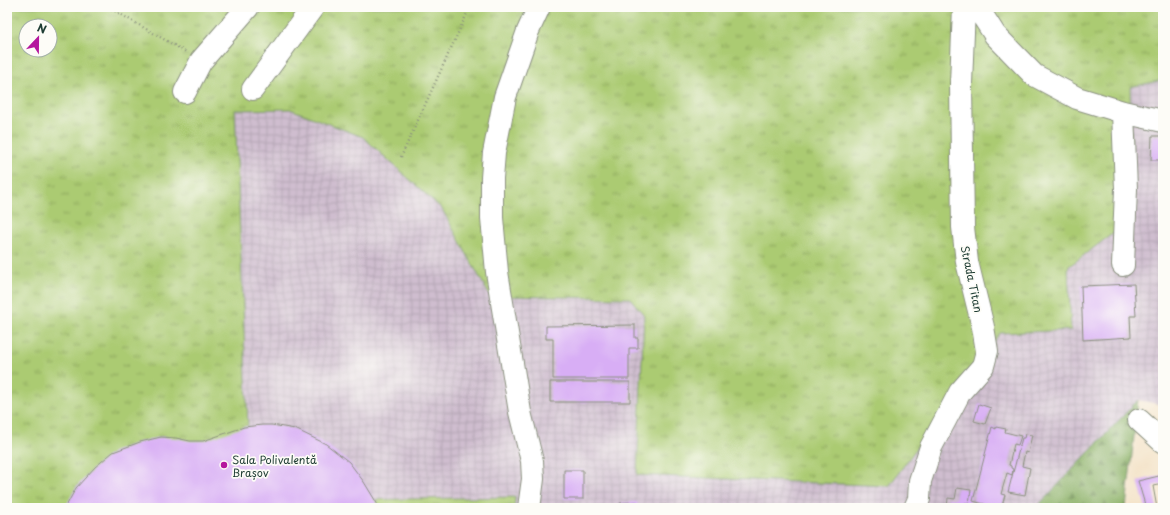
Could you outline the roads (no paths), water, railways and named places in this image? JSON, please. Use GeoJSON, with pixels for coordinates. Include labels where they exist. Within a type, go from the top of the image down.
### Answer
{"type":"FeatureCollection","features":[{"type":"Feature","properties":{"kind":"street"},"geometry":{"type":"LineString","coordinates":[[185,92],[201,61],[248,7]]}},
{"type":"Feature","properties":{"kind":"street"},"geometry":{"type":"LineString","coordinates":[[253,89],[312,7]]}},
{"type":"Feature","properties":{"kind":"street"},"geometry":{"type":"LineString","coordinates":[[529,508],[533,479],[532,461],[520,412],[497,272],[492,218],[492,178],[494,153],[505,97],[528,31],[539,7]]}},
{"type":"Feature","properties":{"kind":"street","name":"Strada Titan"},"geometry":{"type":"LineString","coordinates":[[915,508],[919,499],[920,481],[931,447],[960,392],[983,366],[987,351],[983,327],[967,262],[963,227],[961,84],[964,7]]}},
{"type":"Feature","properties":{"kind":"street"},"geometry":{"type":"LineString","coordinates":[[977,7],[995,35],[1034,75],[1078,98],[1123,112],[1160,115]]}},
{"type":"Feature","properties":{"kind":"street"},"geometry":{"type":"LineString","coordinates":[[1122,265],[1126,189],[1123,112]]}},
{"type":"Feature","properties":{"kind":"street"},"geometry":{"type":"LineString","coordinates":[[1139,420],[1163,442]]}},
{"type":"Feature","properties":{"kind":"place","name":"Sala Polivalentă Brașov"},"geometry":{"type":"Point","coordinates":[224,465]}}]}
